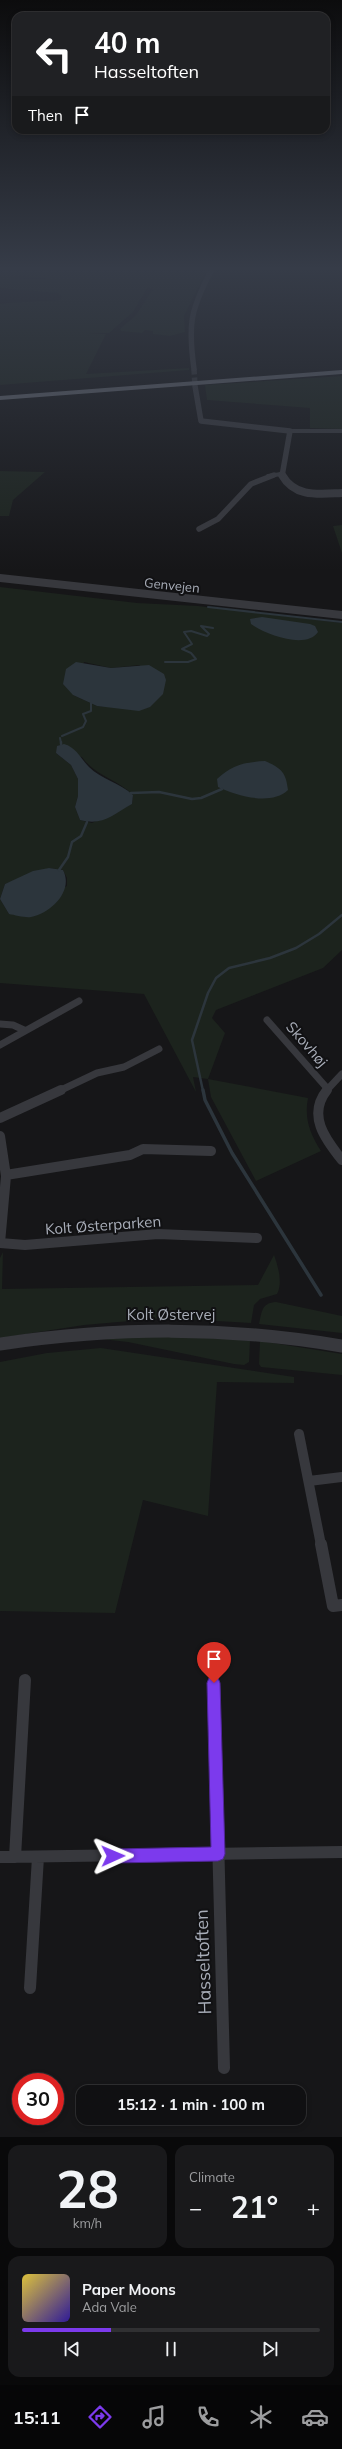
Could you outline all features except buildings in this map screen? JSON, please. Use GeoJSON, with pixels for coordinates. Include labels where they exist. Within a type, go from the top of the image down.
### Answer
{"type":"FeatureCollection","features":[{"type":"Feature","properties":{"kind":"highway"},"geometry":{"type":"LineString","coordinates":[[184,374],[196,371]]}},
{"type":"Feature","properties":{"kind":"highway"},"geometry":{"type":"LineString","coordinates":[[0,398],[342,372]]}},
{"type":"Feature","properties":{"kind":"street"},"geometry":{"type":"LineString","coordinates":[[196,386],[199,418],[201,421],[290,430],[342,431]]}},
{"type":"Feature","properties":{"kind":"street"},"geometry":{"type":"LineString","coordinates":[[290,430],[281,474],[288,485],[302,492],[342,493]]}},
{"type":"Feature","properties":{"kind":"street"},"geometry":{"type":"LineString","coordinates":[[199,529],[217,519],[235,497],[253,481],[266,476],[281,474]]}},
{"type":"Feature","properties":{"kind":"street"},"geometry":{"type":"LineString","coordinates":[[200,520],[209,524]]}},
{"type":"Feature","properties":{"kind":"street","name":"Genvejen"},"geometry":{"type":"LineString","coordinates":[[0,578],[342,615]]}},
{"type":"Feature","properties":{"kind":"street"},"geometry":{"type":"LineString","coordinates":[[0,1045],[24,1030],[79,1001]]}},
{"type":"Feature","properties":{"kind":"street","name":"Skovhøj"},"geometry":{"type":"LineString","coordinates":[[268,1020],[326,1087]]}},
{"type":"Feature","properties":{"kind":"street"},"geometry":{"type":"LineString","coordinates":[[0,1024],[13,1025],[24,1030]]}},
{"type":"Feature","properties":{"kind":"street"},"geometry":{"type":"LineString","coordinates":[[0,1118],[98,1073],[124,1067],[159,1049]]}},
{"type":"Feature","properties":{"kind":"street","name":"Skovhøj"},"geometry":{"type":"LineString","coordinates":[[342,1074],[326,1087],[317,1110],[319,1127],[342,1160]]}},
{"type":"Feature","properties":{"kind":"street","name":"Kolt Østerparken"},"geometry":{"type":"LineString","coordinates":[[0,1136],[5,1158],[6,1175],[3,1194],[0,1243],[25,1245],[158,1234],[258,1238]]}},
{"type":"Feature","properties":{"kind":"street"},"geometry":{"type":"LineString","coordinates":[[6,1175],[130,1156],[143,1149],[211,1152]]}},
{"type":"Feature","properties":{"kind":"street","name":"Kolt Østervej"},"geometry":{"type":"LineString","coordinates":[[0,1344],[94,1331],[152,1328],[247,1331],[342,1346]]}},
{"type":"Feature","properties":{"kind":"street"},"geometry":{"type":"LineString","coordinates":[[299,1434],[333,1606],[342,1604]]}},
{"type":"Feature","properties":{"kind":"street"},"geometry":{"type":"LineString","coordinates":[[308,1481],[342,1477]]}},
{"type":"Feature","properties":{"kind":"street"},"geometry":{"type":"LineString","coordinates":[[15,1857],[25,1680]]}},
{"type":"Feature","properties":{"kind":"street","name":"Hasseltoften"},"geometry":{"type":"LineString","coordinates":[[214,1683],[224,2068]]}},
{"type":"Feature","properties":{"kind":"street"},"geometry":{"type":"LineString","coordinates":[[0,1857],[342,1852]]}},
{"type":"Feature","properties":{"kind":"street"},"geometry":{"type":"LineString","coordinates":[[30,1988],[38,1857]]}},
{"type":"Feature","properties":{"kind":"shaded area"},"geometry":{"type":"Polygon","coordinates":[[[0,371],[88,371],[86,374],[142,371],[180,371],[0,385],[0,371]]]}},
{"type":"Feature","properties":{"kind":"shaded area"},"geometry":{"type":"Polygon","coordinates":[[[342,376],[342,429],[310,428],[310,408],[207,400],[205,385],[342,376]]]}},
{"type":"Feature","properties":{"kind":"shaded area"},"geometry":{"type":"Polygon","coordinates":[[[0,471],[45,472],[13,500],[9,516],[0,516],[0,471]]]}},
{"type":"Feature","properties":{"kind":"shaded area"},"geometry":{"type":"Polygon","coordinates":[[[342,525],[342,553],[333,526],[342,525]]]}},
{"type":"Feature","properties":{"kind":"shaded area"},"geometry":{"type":"Polygon","coordinates":[[[0,587],[137,603],[198,606],[342,623],[342,950],[323,968],[216,1010],[212,1018],[225,1033],[208,1079],[193,1077],[196,1092],[144,994],[0,983],[0,587]],[[84,662],[73,695],[97,706],[114,707],[140,665],[111,668],[84,662]],[[56,753],[71,765],[78,779],[78,796],[75,807],[80,820],[92,823],[132,804],[133,795],[120,785],[93,769],[82,757],[56,753]],[[49,868],[5,884],[0,899],[9,914],[67,886],[67,878],[63,870],[49,868]]]}},
{"type":"Feature","properties":{"kind":"shaded area"},"geometry":{"type":"Polygon","coordinates":[[[262,617],[310,624],[315,626],[318,632],[312,637],[304,640],[295,640],[275,636],[251,624],[250,619],[262,617]]]}},
{"type":"Feature","properties":{"kind":"shaded area"},"geometry":{"type":"Polygon","coordinates":[[[76,662],[111,668],[149,665],[164,674],[166,680],[163,694],[150,707],[139,711],[97,706],[73,695],[63,684],[66,669],[76,662]]]}},
{"type":"Feature","properties":{"kind":"shaded area"},"geometry":{"type":"Polygon","coordinates":[[[64,744],[75,750],[86,764],[94,771],[133,795],[132,804],[107,818],[95,822],[80,820],[75,807],[78,796],[78,779],[71,765],[56,753],[57,746],[64,744]]]}},
{"type":"Feature","properties":{"kind":"shaded area"},"geometry":{"type":"Polygon","coordinates":[[[265,761],[282,771],[286,779],[288,790],[281,795],[273,798],[254,798],[235,794],[218,787],[217,779],[228,770],[245,763],[265,761]]]}},
{"type":"Feature","properties":{"kind":"shaded area"},"geometry":{"type":"Polygon","coordinates":[[[49,868],[63,870],[66,878],[63,893],[59,900],[39,915],[23,917],[9,914],[0,899],[5,884],[33,871],[49,868]]]}},
{"type":"Feature","properties":{"kind":"shaded area"},"geometry":{"type":"Polygon","coordinates":[[[208,1079],[308,1098],[307,1119],[311,1132],[321,1151],[256,1181],[211,1097],[208,1079]]]}},
{"type":"Feature","properties":{"kind":"shaded area"},"geometry":{"type":"Polygon","coordinates":[[[3,1252],[2,1289],[258,1285],[274,1255],[280,1285],[277,1294],[260,1299],[254,1305],[251,1323],[164,1318],[84,1325],[0,1338],[0,1258],[3,1252]]]}},
{"type":"Feature","properties":{"kind":"shaded area"},"geometry":{"type":"Polygon","coordinates":[[[276,1302],[342,1316],[342,1333],[259,1324],[265,1306],[276,1302]]]}},
{"type":"Feature","properties":{"kind":"shaded area"},"geometry":{"type":"Polygon","coordinates":[[[178,1334],[250,1341],[249,1362],[244,1365],[234,1364],[128,1342],[93,1338],[178,1334]]]}},
{"type":"Feature","properties":{"kind":"shaded area"},"geometry":{"type":"Polygon","coordinates":[[[260,1341],[342,1354],[342,1375],[261,1367],[259,1364],[260,1341]]]}},
{"type":"Feature","properties":{"kind":"shaded area"},"geometry":{"type":"Polygon","coordinates":[[[101,1348],[294,1377],[294,1383],[217,1382],[208,1516],[143,1500],[115,1613],[0,1611],[0,1362],[47,1353],[101,1348]]]}},
{"type":"Feature","properties":{"kind":"waterway"},"geometry":{"type":"LineString","coordinates":[[208,607],[342,622]]}},
{"type":"Feature","properties":{"kind":"waterway"},"geometry":{"type":"LineString","coordinates":[[165,662],[188,662],[196,659],[191,653],[182,649],[192,644],[184,632],[191,631],[207,636],[209,634],[201,626],[213,628]]}},
{"type":"Feature","properties":{"kind":"waterway"},"geometry":{"type":"LineString","coordinates":[[62,736],[83,727],[86,721],[83,714],[91,711],[91,703]]}},
{"type":"Feature","properties":{"kind":"waterway"},"geometry":{"type":"LineString","coordinates":[[60,738],[61,743]]}},
{"type":"Feature","properties":{"kind":"waterway"},"geometry":{"type":"LineString","coordinates":[[131,793],[159,792],[192,799],[201,798],[222,789]]}},
{"type":"Feature","properties":{"kind":"waterway"},"geometry":{"type":"LineString","coordinates":[[59,870],[68,857],[72,842],[81,836],[87,822]]}},
{"type":"Feature","properties":{"kind":"waterway"},"geometry":{"type":"LineString","coordinates":[[203,1091],[192,1040],[208,993],[216,978],[229,968],[270,958],[296,948],[319,934],[342,915]]}},
{"type":"Feature","properties":{"kind":"waterway"},"geometry":{"type":"LineString","coordinates":[[203,1090],[205,1100],[232,1153],[321,1295]]}},
{"type":"Feature","properties":{"kind":"tunnel"},"geometry":{"type":"LineString","coordinates":[[194,371],[195,386]]}},
{"type":"Feature","properties":{"kind":"route"},"geometry":{"type":"LineString","coordinates":[[113,1856],[218,1854],[214,1683]]}}]}
